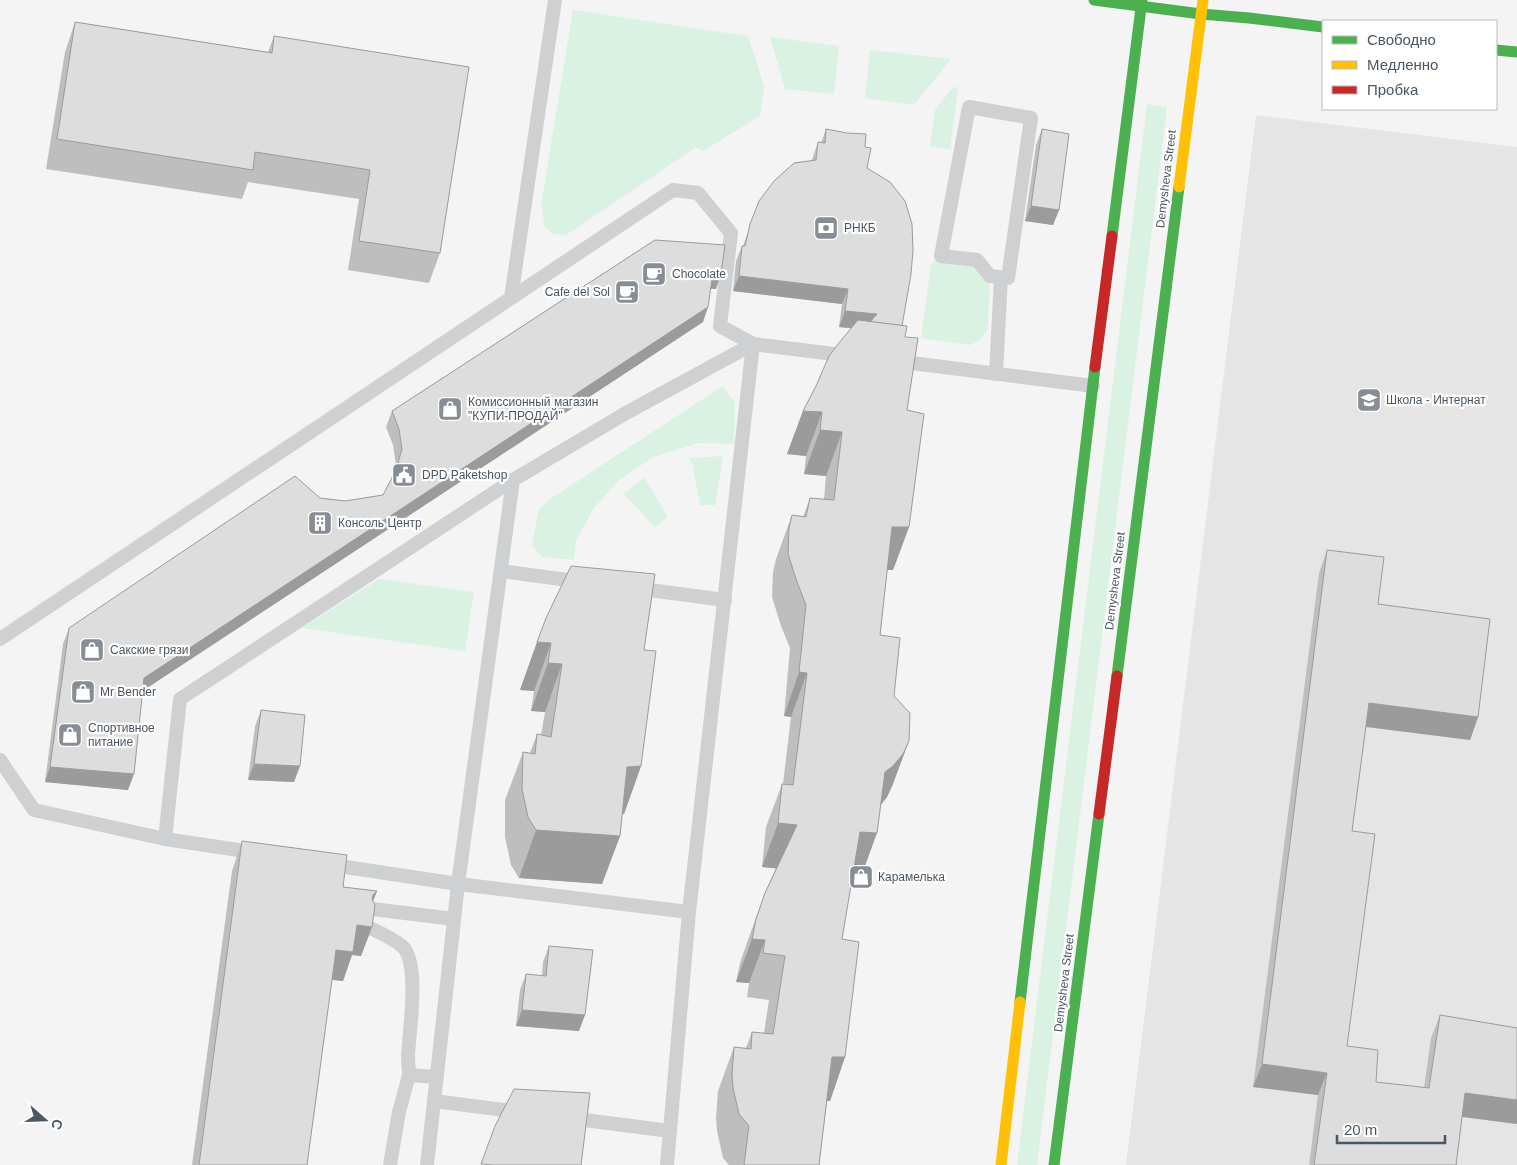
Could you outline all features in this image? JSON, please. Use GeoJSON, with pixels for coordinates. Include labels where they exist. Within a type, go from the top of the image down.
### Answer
{"type":"FeatureCollection","features":[{"type":"Feature","properties":{"kind":"street"},"geometry":{"type":"LineString","coordinates":[[1094,0],[1141,3],[1201,14],[1322,27]]}},
{"type":"Feature","properties":{"kind":"street","name":"Demysheva Street"},"geometry":{"type":"LineString","coordinates":[[1054,1165],[1203,0]]}},
{"type":"Feature","properties":{"kind":"street"},"geometry":{"type":"LineString","coordinates":[[1001,1165],[1141,3]]}},
{"type":"Feature","properties":{"kind":"street"},"geometry":{"type":"LineString","coordinates":[[1497,50],[1517,52]]}},
{"type":"Feature","properties":{"kind":"lane"},"geometry":{"type":"LineString","coordinates":[[511,298],[555,0]]}},
{"type":"Feature","properties":{"kind":"lane"},"geometry":{"type":"LineString","coordinates":[[969,107],[1031,118],[1008,278],[1000,277],[990,276],[977,260],[941,256],[969,107]]}},
{"type":"Feature","properties":{"kind":"lane"},"geometry":{"type":"LineString","coordinates":[[0,639],[673,190],[698,193],[731,233],[720,326],[753,344],[860,357]]}},
{"type":"Feature","properties":{"kind":"lane"},"geometry":{"type":"LineString","coordinates":[[996,374],[1000,277]]}},
{"type":"Feature","properties":{"kind":"lane"},"geometry":{"type":"LineString","coordinates":[[165,839],[180,699],[513,480],[626,413],[753,344]]}},
{"type":"Feature","properties":{"kind":"lane"},"geometry":{"type":"LineString","coordinates":[[667,1165],[689,912],[753,344]]}},
{"type":"Feature","properties":{"kind":"lane"},"geometry":{"type":"LineString","coordinates":[[880,359],[1094,386]]}},
{"type":"Feature","properties":{"kind":"lane"},"geometry":{"type":"LineString","coordinates":[[427,1165],[458,884],[513,480]]}},
{"type":"Feature","properties":{"kind":"lane"},"geometry":{"type":"LineString","coordinates":[[501,571],[598,584]]}},
{"type":"Feature","properties":{"kind":"lane"},"geometry":{"type":"LineString","coordinates":[[618,586],[725,600]]}},
{"type":"Feature","properties":{"kind":"lane"},"geometry":{"type":"LineString","coordinates":[[0,760],[34,810],[165,839],[273,855]]}},
{"type":"Feature","properties":{"kind":"lane"},"geometry":{"type":"LineString","coordinates":[[312,862],[458,884],[689,912]]}},
{"type":"Feature","properties":{"kind":"lane"},"geometry":{"type":"LineString","coordinates":[[350,906],[454,919]]}},
{"type":"Feature","properties":{"kind":"lane"},"geometry":{"type":"LineString","coordinates":[[370,928],[404,948],[412,969],[409,1075],[399,1112],[390,1165]]}},
{"type":"Feature","properties":{"kind":"lane"},"geometry":{"type":"LineString","coordinates":[[409,1075],[436,1077]]}},
{"type":"Feature","properties":{"kind":"lane"},"geometry":{"type":"LineString","coordinates":[[434,1101],[532,1114]]}},
{"type":"Feature","properties":{"kind":"lane"},"geometry":{"type":"LineString","coordinates":[[552,1116],[670,1131]]}},
{"type":"Feature","properties":{"kind":"shaded area","name":"Школа - Интернат"},"geometry":{"type":"Polygon","coordinates":[[[1256,115],[1517,147],[1517,1165],[1126,1165],[1256,115]]]}},
{"type":"Feature","properties":{"kind":"green space"},"geometry":{"type":"Polygon","coordinates":[[[573,10],[748,36],[764,86],[760,116],[703,151],[695,148],[566,235],[554,234],[545,227],[541,205],[573,10]]]}},
{"type":"Feature","properties":{"kind":"green space"},"geometry":{"type":"Polygon","coordinates":[[[770,37],[839,46],[834,94],[785,89],[770,37]]]}},
{"type":"Feature","properties":{"kind":"green space"},"geometry":{"type":"Polygon","coordinates":[[[870,50],[951,59],[914,105],[865,98],[870,50]]]}},
{"type":"Feature","properties":{"kind":"green space"},"geometry":{"type":"Polygon","coordinates":[[[953,87],[958,88],[950,149],[930,147],[935,110],[953,87]]]}},
{"type":"Feature","properties":{"kind":"green space"},"geometry":{"type":"Polygon","coordinates":[[[1147,104],[1167,107],[1037,1165],[1017,1165],[1147,104]]]}},
{"type":"Feature","properties":{"kind":"green space"},"geometry":{"type":"Polygon","coordinates":[[[941,256],[977,260],[990,276],[988,329],[980,340],[970,345],[921,338],[931,265],[941,256]]]}},
{"type":"Feature","properties":{"kind":"green space"},"geometry":{"type":"Polygon","coordinates":[[[723,386],[735,403],[734,444],[699,443],[653,457],[619,480],[594,508],[576,540],[574,560],[542,557],[532,545],[539,509],[550,499],[723,386]]]}},
{"type":"Feature","properties":{"kind":"green space"},"geometry":{"type":"Polygon","coordinates":[[[723,456],[715,505],[700,505],[693,466],[689,458],[723,456]]]}},
{"type":"Feature","properties":{"kind":"green space"},"geometry":{"type":"Polygon","coordinates":[[[644,477],[668,517],[655,527],[624,494],[644,477]]]}},
{"type":"Feature","properties":{"kind":"green space"},"geometry":{"type":"Polygon","coordinates":[[[379,579],[474,592],[465,651],[302,628],[379,579]]]}},
{"type":"Feature","properties":{"kind":"building"},"geometry":{"type":"Polygon","coordinates":[[[75,22],[272,53],[274,36],[469,67],[440,253],[359,241],[370,170],[255,152],[253,170],[57,139],[75,22]]]}},
{"type":"Feature","properties":{"kind":"building","name":"РНКБ"},"geometry":{"type":"Polygon","coordinates":[[[826,129],[866,134],[865,147],[871,148],[867,168],[890,182],[905,201],[912,224],[913,251],[902,326],[870,322],[877,314],[845,311],[848,289],[739,276],[742,246],[745,246],[750,224],[759,201],[774,181],[794,163],[816,160],[818,142],[825,143],[826,129]]]}},
{"type":"Feature","properties":{"kind":"building"},"geometry":{"type":"Polygon","coordinates":[[[1042,129],[1069,134],[1059,210],[1031,206],[1042,129]]]}},
{"type":"Feature","properties":{"kind":"building","name":"Консоль Центр"},"geometry":{"type":"Polygon","coordinates":[[[655,240],[725,245],[721,274],[713,272],[708,307],[144,678],[134,774],[50,767],[69,628],[295,476],[320,498],[345,501],[383,495],[396,470],[402,449],[399,429],[392,411],[655,240]]]}},
{"type":"Feature","properties":{"kind":"building"},"geometry":{"type":"Polygon","coordinates":[[[858,320],[907,326],[905,337],[918,338],[907,410],[924,414],[909,527],[892,527],[880,635],[900,638],[894,696],[910,713],[909,741],[903,754],[885,772],[877,833],[860,832],[842,939],[859,942],[845,1057],[832,1057],[819,1165],[744,1165],[749,1126],[739,1114],[733,1088],[734,1047],[751,1049],[752,1032],[773,1034],[785,956],[763,953],[765,940],[752,939],[756,919],[765,893],[797,825],[778,823],[782,784],[793,785],[807,673],[799,672],[806,605],[788,554],[789,528],[792,515],[806,517],[810,498],[834,500],[842,432],[820,430],[822,412],[803,411],[829,356],[858,320]]]}},
{"type":"Feature","properties":{"kind":"building"},"geometry":{"type":"Polygon","coordinates":[[[1327,550],[1384,557],[1378,604],[1490,619],[1478,717],[1369,703],[1352,831],[1375,834],[1347,1046],[1378,1050],[1376,1082],[1429,1088],[1440,1015],[1517,1028],[1517,1100],[1465,1093],[1456,1165],[1314,1165],[1327,1073],[1262,1064],[1327,550]]]}},
{"type":"Feature","properties":{"kind":"building"},"geometry":{"type":"Polygon","coordinates":[[[571,566],[655,574],[644,650],[656,651],[641,766],[627,767],[620,836],[536,830],[528,817],[522,789],[523,752],[535,754],[537,734],[551,737],[562,664],[548,663],[551,643],[537,642],[546,618],[571,566]]]}},
{"type":"Feature","properties":{"kind":"building"},"geometry":{"type":"Polygon","coordinates":[[[261,710],[305,715],[300,766],[254,764],[261,710]]]}},
{"type":"Feature","properties":{"kind":"building"},"geometry":{"type":"Polygon","coordinates":[[[242,841],[347,855],[343,887],[377,891],[372,899],[375,905],[372,927],[357,925],[353,952],[336,950],[307,1165],[199,1165],[242,841]]]}},
{"type":"Feature","properties":{"kind":"building"},"geometry":{"type":"Polygon","coordinates":[[[549,946],[593,950],[585,1015],[522,1010],[526,974],[546,976],[549,946]]]}},
{"type":"Feature","properties":{"kind":"building"},"geometry":{"type":"Polygon","coordinates":[[[514,1089],[590,1093],[581,1165],[481,1164],[495,1126],[514,1089]]]}},
{"type":"Feature","properties":{"kind":"traffic: fast"},"geometry":{"type":"LineString","coordinates":[[1094,0],[1322,27]]}},
{"type":"Feature","properties":{"kind":"traffic: fast"},"geometry":{"type":"LineString","coordinates":[[1112,236],[1142,0]]}},
{"type":"Feature","properties":{"kind":"traffic: fast"},"geometry":{"type":"LineString","coordinates":[[1497,50],[1517,52]]}},
{"type":"Feature","properties":{"kind":"traffic: fast"},"geometry":{"type":"LineString","coordinates":[[1117,676],[1179,187]]}},
{"type":"Feature","properties":{"kind":"traffic: fast"},"geometry":{"type":"LineString","coordinates":[[1020,1002],[1095,367]]}},
{"type":"Feature","properties":{"kind":"traffic: fast"},"geometry":{"type":"LineString","coordinates":[[1054,1165],[1099,814]]}},
{"type":"Feature","properties":{"kind":"traffic: slow"},"geometry":{"type":"LineString","coordinates":[[1179,187],[1203,0]]}},
{"type":"Feature","properties":{"kind":"traffic: slow"},"geometry":{"type":"LineString","coordinates":[[1001,1165],[1020,1002]]}},
{"type":"Feature","properties":{"kind":"traffic: jam"},"geometry":{"type":"LineString","coordinates":[[1095,367],[1112,236]]}},
{"type":"Feature","properties":{"kind":"traffic: jam"},"geometry":{"type":"LineString","coordinates":[[1099,814],[1117,676]]}},
{"type":"Feature","properties":{"kind":"place","name":"РНКБ"},"geometry":{"type":"Point","coordinates":[826,228]}},
{"type":"Feature","properties":{"kind":"place","name":"Chocolate"},"geometry":{"type":"Point","coordinates":[654,274]}},
{"type":"Feature","properties":{"kind":"place","name":"Cafe del Sol"},"geometry":{"type":"Point","coordinates":[627,292]}},
{"type":"Feature","properties":{"kind":"place","name":"Школа - Интернат"},"geometry":{"type":"Point","coordinates":[1369,400]}},
{"type":"Feature","properties":{"kind":"place","name":"Комиссионный магазин \"КУПИ-ПРОДАЙ\""},"geometry":{"type":"Point","coordinates":[450,409]}},
{"type":"Feature","properties":{"kind":"place","name":"DPD Paketshop"},"geometry":{"type":"Point","coordinates":[404,475]}},
{"type":"Feature","properties":{"kind":"place","name":"Консоль Центр"},"geometry":{"type":"Point","coordinates":[320,523]}},
{"type":"Feature","properties":{"kind":"place","name":"Сакские грязи"},"geometry":{"type":"Point","coordinates":[92,650]}},
{"type":"Feature","properties":{"kind":"place","name":"Mr Bender"},"geometry":{"type":"Point","coordinates":[83,692]}},
{"type":"Feature","properties":{"kind":"place","name":"Спортивное питание"},"geometry":{"type":"Point","coordinates":[70,735]}},
{"type":"Feature","properties":{"kind":"place","name":"Карамелька"},"geometry":{"type":"Point","coordinates":[861,877]}}]}
